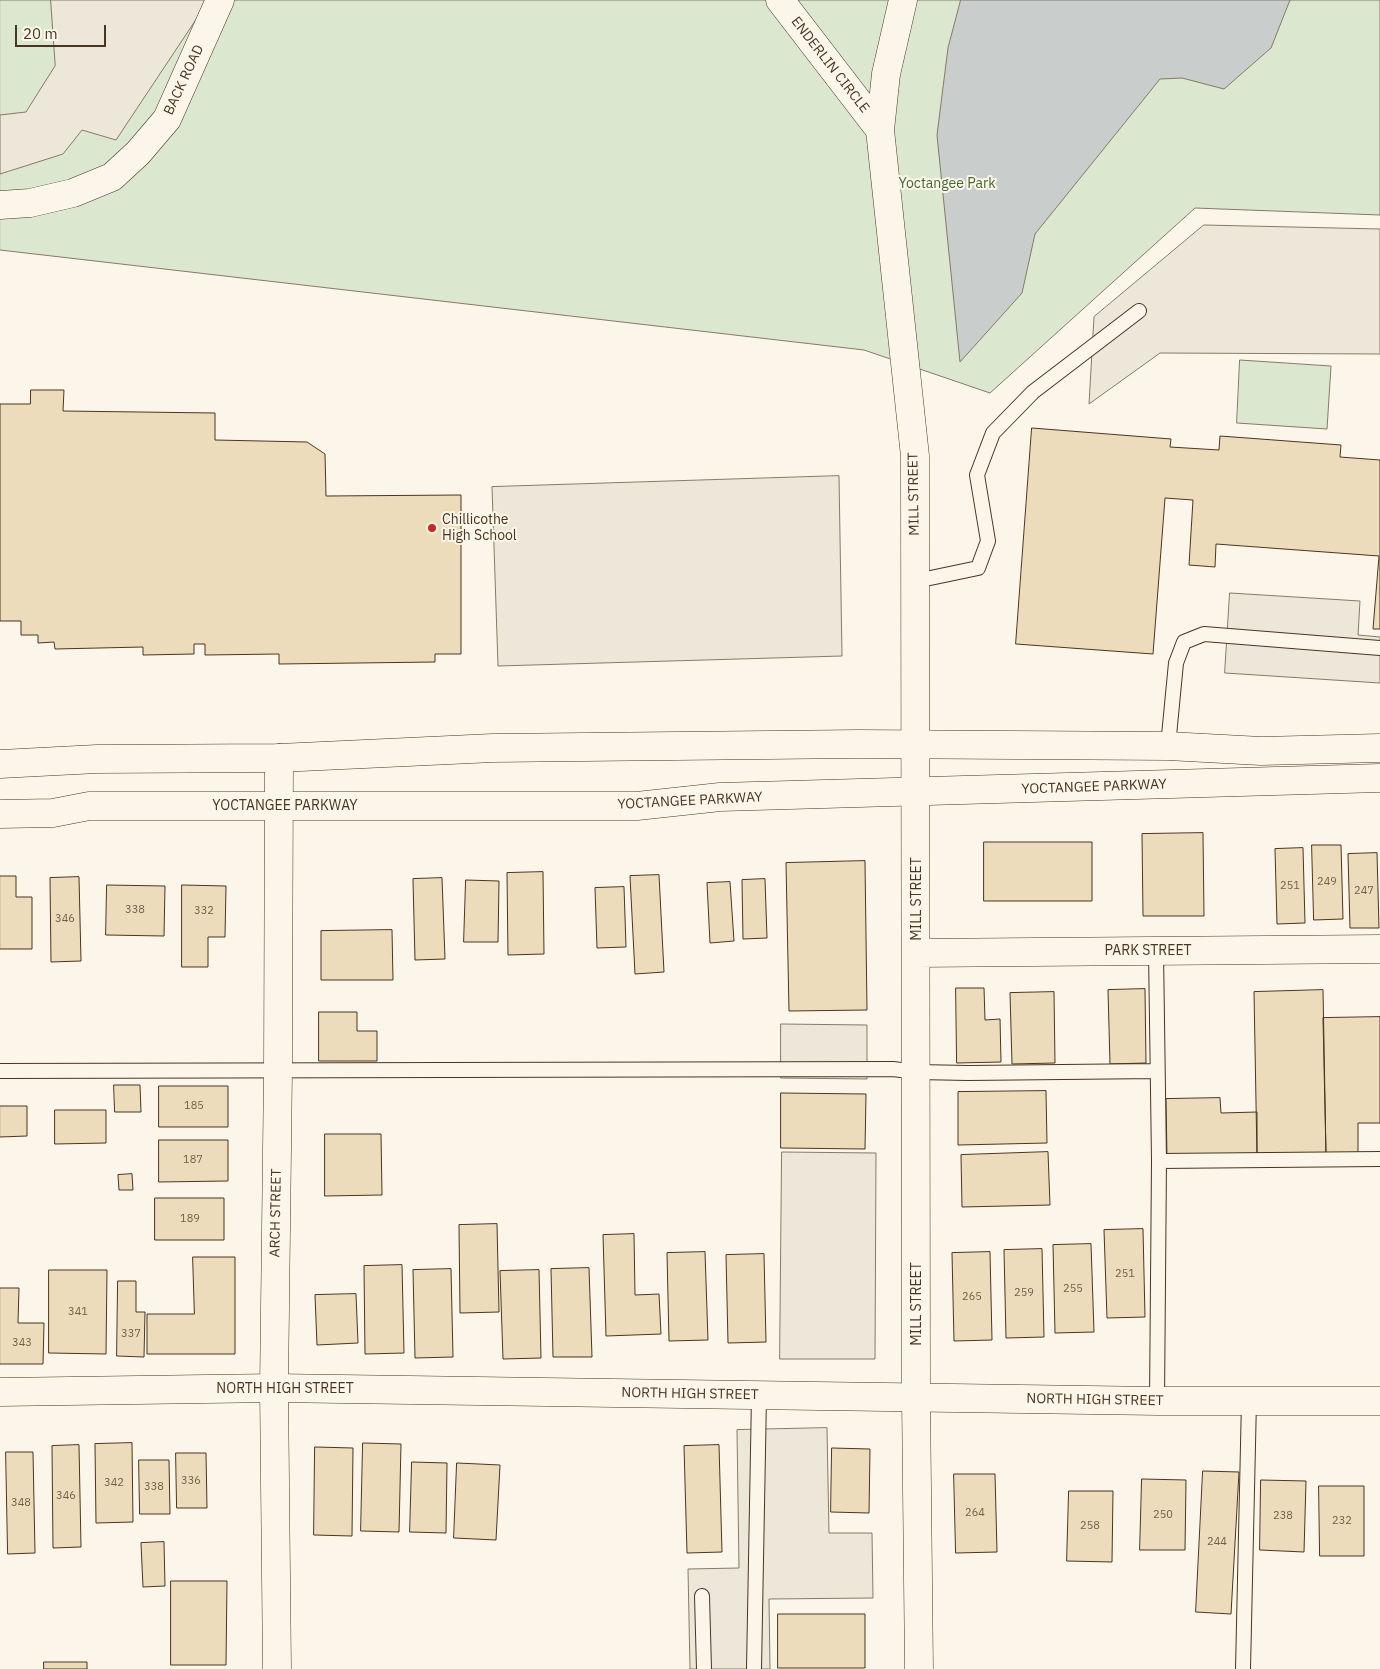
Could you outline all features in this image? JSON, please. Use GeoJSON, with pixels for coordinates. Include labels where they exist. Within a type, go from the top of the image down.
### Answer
{"type":"FeatureCollection","features":[{"type":"Feature","properties":{"kind":"street","name":"BACK ROAD"},"geometry":{"type":"LineString","coordinates":[[0,205],[30,203],[73,193],[112,177],[138,153],[167,119],[220,0]]}},
{"type":"Feature","properties":{"kind":"street","name":"ENDERLIN CIRCLE"},"geometry":{"type":"LineString","coordinates":[[780,0],[880,130]]}},
{"type":"Feature","properties":{"kind":"street","name":"MILL STREET"},"geometry":{"type":"LineString","coordinates":[[902,0],[886,74],[880,130],[915,456],[916,1398],[919,1669]]}},
{"type":"Feature","properties":{"kind":"street"},"geometry":{"type":"LineString","coordinates":[[0,764],[97,759],[279,758],[493,748],[916,744],[1168,746],[1261,751],[1380,748]]}},
{"type":"Feature","properties":{"kind":"street","name":"ARCH STREET"},"geometry":{"type":"LineString","coordinates":[[277,1669],[274,1388],[279,758]]}},
{"type":"Feature","properties":{"kind":"street","name":"YOCTANGEE PARKWAY"},"geometry":{"type":"LineString","coordinates":[[0,814],[54,813],[89,806],[637,806],[720,797],[1380,778]]}},
{"type":"Feature","properties":{"kind":"street","name":"PARK STREET"},"geometry":{"type":"LineString","coordinates":[[917,952],[1380,949]]}},
{"type":"Feature","properties":{"kind":"street","name":"NORTH HIGH STREET"},"geometry":{"type":"LineString","coordinates":[[0,1392],[274,1388],[1157,1401],[1380,1401]]}},
{"type":"Feature","properties":{"kind":"lane"},"geometry":{"type":"LineString","coordinates":[[916,582],[978,568],[988,541],[977,475],[993,433],[1033,392],[1140,311]]}},
{"type":"Feature","properties":{"kind":"lane"},"geometry":{"type":"LineString","coordinates":[[1168,746],[1176,663],[1184,642],[1204,634],[1380,648]]}},
{"type":"Feature","properties":{"kind":"lane"},"geometry":{"type":"LineString","coordinates":[[1156,951],[1159,1161],[1157,1401]]}},
{"type":"Feature","properties":{"kind":"lane"},"geometry":{"type":"LineString","coordinates":[[0,1071],[893,1069],[917,1072],[1157,1071]]}},
{"type":"Feature","properties":{"kind":"lane"},"geometry":{"type":"LineString","coordinates":[[1159,1161],[1380,1159]]}},
{"type":"Feature","properties":{"kind":"lane"},"geometry":{"type":"LineString","coordinates":[[754,1669],[759,1396]]}},
{"type":"Feature","properties":{"kind":"lane"},"geometry":{"type":"LineString","coordinates":[[1243,1669],[1249,1400]]}},
{"type":"Feature","properties":{"kind":"lane"},"geometry":{"type":"LineString","coordinates":[[702,1596],[704,1669]]}},
{"type":"Feature","properties":{"kind":"green space","name":"Yoctangee Park"},"geometry":{"type":"Polygon","coordinates":[[[0,0],[1380,0],[1380,215],[1195,208],[990,393],[864,350],[0,250],[0,0]]]}},
{"type":"Feature","properties":{"kind":"green space"},"geometry":{"type":"Polygon","coordinates":[[[1240,360],[1331,366],[1327,429],[1237,423],[1240,360]]]}},
{"type":"Feature","properties":{"kind":"shaded area"},"geometry":{"type":"Polygon","coordinates":[[[51,0],[205,0],[197,18],[116,140],[82,130],[63,154],[0,174],[0,115],[26,112],[55,66],[51,0]]]}},
{"type":"Feature","properties":{"kind":"shaded area"},"geometry":{"type":"Polygon","coordinates":[[[961,0],[1290,0],[1271,48],[1224,89],[1182,78],[1160,79],[1035,234],[1022,293],[960,362],[937,135],[948,48],[961,0]]]}},
{"type":"Feature","properties":{"kind":"shaded area"},"geometry":{"type":"Polygon","coordinates":[[[1204,225],[1380,229],[1380,354],[1160,353],[1089,404],[1094,317],[1204,225]]]}},
{"type":"Feature","properties":{"kind":"shaded area"},"geometry":{"type":"Polygon","coordinates":[[[839,476],[842,656],[498,666],[492,487],[839,476]]]}},
{"type":"Feature","properties":{"kind":"shaded area"},"geometry":{"type":"Polygon","coordinates":[[[1230,593],[1360,601],[1358,635],[1380,637],[1380,683],[1225,673],[1230,593]]]}},
{"type":"Feature","properties":{"kind":"shaded area"},"geometry":{"type":"Polygon","coordinates":[[[781,1024],[867,1025],[867,1079],[781,1078],[781,1024]]]}},
{"type":"Feature","properties":{"kind":"shaded area"},"geometry":{"type":"Polygon","coordinates":[[[782,1152],[876,1153],[875,1359],[780,1359],[782,1152]]]}},
{"type":"Feature","properties":{"kind":"shaded area"},"geometry":{"type":"Polygon","coordinates":[[[827,1428],[829,1533],[872,1533],[873,1598],[769,1599],[770,1669],[690,1669],[688,1569],[739,1568],[737,1430],[827,1428]]]}},
{"type":"Feature","properties":{"kind":"building"},"geometry":{"type":"Polygon","coordinates":[[[31,390],[64,390],[63,411],[215,413],[215,440],[307,442],[325,454],[326,496],[461,495],[461,654],[435,654],[435,662],[279,664],[279,654],[205,655],[205,644],[194,644],[194,654],[143,655],[143,647],[55,649],[54,642],[38,643],[38,635],[21,635],[21,621],[0,621],[0,404],[30,404],[31,390]]]}},
{"type":"Feature","properties":{"kind":"building"},"geometry":{"type":"Polygon","coordinates":[[[1032,428],[1171,439],[1170,447],[1219,450],[1220,436],[1341,445],[1340,457],[1380,460],[1380,629],[1373,629],[1379,556],[1216,544],[1215,567],[1189,565],[1193,500],[1165,498],[1153,654],[1016,644],[1032,428]]]}},
{"type":"Feature","properties":{"kind":"building"},"geometry":{"type":"Polygon","coordinates":[[[1203,833],[1204,916],[1143,916],[1142,834],[1203,833]]]}},
{"type":"Feature","properties":{"kind":"building"},"geometry":{"type":"Polygon","coordinates":[[[984,842],[1092,842],[1092,901],[984,901],[984,842]]]}},
{"type":"Feature","properties":{"kind":"building"},"geometry":{"type":"Polygon","coordinates":[[[1312,845],[1341,845],[1343,919],[1314,920],[1312,845]]]}},
{"type":"Feature","properties":{"kind":"building"},"geometry":{"type":"Polygon","coordinates":[[[1303,848],[1305,923],[1277,924],[1275,849],[1303,848]]]}},
{"type":"Feature","properties":{"kind":"building"},"geometry":{"type":"Polygon","coordinates":[[[1377,853],[1379,928],[1350,928],[1348,854],[1377,853]]]}},
{"type":"Feature","properties":{"kind":"building"},"geometry":{"type":"Polygon","coordinates":[[[865,861],[867,1010],[789,1011],[786,863],[865,861]]]}},
{"type":"Feature","properties":{"kind":"building"},"geometry":{"type":"Polygon","coordinates":[[[543,872],[544,954],[508,955],[507,873],[543,872]]]}},
{"type":"Feature","properties":{"kind":"building"},"geometry":{"type":"Polygon","coordinates":[[[659,875],[664,972],[635,974],[630,876],[659,875]]]}},
{"type":"Feature","properties":{"kind":"building"},"geometry":{"type":"Polygon","coordinates":[[[0,876],[16,876],[16,897],[32,897],[32,949],[0,949],[0,876]]]}},
{"type":"Feature","properties":{"kind":"building"},"geometry":{"type":"Polygon","coordinates":[[[79,877],[81,961],[51,962],[50,878],[79,877]]]}},
{"type":"Feature","properties":{"kind":"building"},"geometry":{"type":"Polygon","coordinates":[[[442,878],[445,959],[415,960],[413,879],[442,878]]]}},
{"type":"Feature","properties":{"kind":"building"},"geometry":{"type":"Polygon","coordinates":[[[765,879],[767,938],[743,939],[742,880],[765,879]]]}},
{"type":"Feature","properties":{"kind":"building"},"geometry":{"type":"Polygon","coordinates":[[[466,880],[499,881],[498,942],[464,942],[466,880]]]}},
{"type":"Feature","properties":{"kind":"building"},"geometry":{"type":"Polygon","coordinates":[[[730,882],[734,941],[710,943],[707,883],[730,882]]]}},
{"type":"Feature","properties":{"kind":"building"},"geometry":{"type":"Polygon","coordinates":[[[107,885],[165,886],[164,936],[106,935],[107,885]]]}},
{"type":"Feature","properties":{"kind":"building"},"geometry":{"type":"Polygon","coordinates":[[[182,885],[226,886],[225,937],[208,937],[208,967],[182,967],[182,885]]]}},
{"type":"Feature","properties":{"kind":"building"},"geometry":{"type":"Polygon","coordinates":[[[624,887],[626,947],[597,948],[595,888],[624,887]]]}},
{"type":"Feature","properties":{"kind":"building"},"geometry":{"type":"Polygon","coordinates":[[[392,930],[393,980],[321,980],[321,931],[392,930]]]}},
{"type":"Feature","properties":{"kind":"building"},"geometry":{"type":"Polygon","coordinates":[[[956,988],[984,988],[985,1020],[1000,1019],[1001,1062],[957,1063],[956,988]]]}},
{"type":"Feature","properties":{"kind":"building"},"geometry":{"type":"Polygon","coordinates":[[[1145,989],[1146,1063],[1110,1064],[1108,990],[1145,989]]]}},
{"type":"Feature","properties":{"kind":"building"},"geometry":{"type":"Polygon","coordinates":[[[1323,990],[1326,1155],[1257,1157],[1254,992],[1323,990]]]}},
{"type":"Feature","properties":{"kind":"building"},"geometry":{"type":"Polygon","coordinates":[[[1054,992],[1055,1063],[1012,1064],[1010,993],[1054,992]]]}},
{"type":"Feature","properties":{"kind":"building"},"geometry":{"type":"Polygon","coordinates":[[[319,1012],[357,1012],[357,1031],[377,1031],[377,1061],[319,1061],[319,1012]]]}},
{"type":"Feature","properties":{"kind":"building"},"geometry":{"type":"Polygon","coordinates":[[[1380,1017],[1380,1123],[1358,1123],[1358,1155],[1326,1155],[1323,1018],[1380,1017]]]}},
{"type":"Feature","properties":{"kind":"building"},"geometry":{"type":"Polygon","coordinates":[[[114,1085],[140,1085],[141,1112],[115,1112],[114,1085]]]}},
{"type":"Feature","properties":{"kind":"building"},"geometry":{"type":"Polygon","coordinates":[[[159,1086],[228,1086],[228,1127],[159,1127],[159,1086]]]}},
{"type":"Feature","properties":{"kind":"building"},"geometry":{"type":"Polygon","coordinates":[[[1046,1091],[1047,1143],[958,1145],[958,1092],[1046,1091]]]}},
{"type":"Feature","properties":{"kind":"building"},"geometry":{"type":"Polygon","coordinates":[[[781,1093],[866,1094],[865,1149],[781,1148],[781,1093]]]}},
{"type":"Feature","properties":{"kind":"building"},"geometry":{"type":"Polygon","coordinates":[[[1220,1098],[1221,1113],[1257,1112],[1257,1157],[1167,1158],[1166,1099],[1220,1098]]]}},
{"type":"Feature","properties":{"kind":"building"},"geometry":{"type":"Polygon","coordinates":[[[0,1106],[27,1106],[27,1136],[0,1137],[0,1106]]]}},
{"type":"Feature","properties":{"kind":"building"},"geometry":{"type":"Polygon","coordinates":[[[55,1110],[106,1110],[106,1143],[55,1144],[55,1110]]]}},
{"type":"Feature","properties":{"kind":"building"},"geometry":{"type":"Polygon","coordinates":[[[325,1134],[381,1134],[382,1195],[325,1196],[325,1134]]]}},
{"type":"Feature","properties":{"kind":"building"},"geometry":{"type":"Polygon","coordinates":[[[159,1140],[228,1140],[228,1181],[159,1182],[159,1140]]]}},
{"type":"Feature","properties":{"kind":"building"},"geometry":{"type":"Polygon","coordinates":[[[1048,1152],[1050,1205],[962,1207],[961,1155],[1048,1152]]]}},
{"type":"Feature","properties":{"kind":"building"},"geometry":{"type":"Polygon","coordinates":[[[132,1174],[133,1190],[119,1190],[118,1175],[132,1174]]]}},
{"type":"Feature","properties":{"kind":"building"},"geometry":{"type":"Polygon","coordinates":[[[155,1198],[224,1198],[224,1240],[155,1240],[155,1198]]]}},
{"type":"Feature","properties":{"kind":"building"},"geometry":{"type":"Polygon","coordinates":[[[497,1224],[499,1312],[460,1313],[459,1225],[497,1224]]]}},
{"type":"Feature","properties":{"kind":"building"},"geometry":{"type":"Polygon","coordinates":[[[1143,1229],[1145,1317],[1107,1318],[1104,1230],[1143,1229]]]}},
{"type":"Feature","properties":{"kind":"building"},"geometry":{"type":"Polygon","coordinates":[[[634,1234],[635,1295],[659,1294],[661,1334],[606,1336],[603,1235],[634,1234]]]}},
{"type":"Feature","properties":{"kind":"building"},"geometry":{"type":"Polygon","coordinates":[[[1091,1244],[1094,1332],[1055,1333],[1053,1245],[1091,1244]]]}},
{"type":"Feature","properties":{"kind":"building"},"geometry":{"type":"Polygon","coordinates":[[[1042,1249],[1044,1337],[1006,1338],[1004,1250],[1042,1249]]]}},
{"type":"Feature","properties":{"kind":"building"},"geometry":{"type":"Polygon","coordinates":[[[705,1252],[708,1340],[669,1341],[667,1253],[705,1252]]]}},
{"type":"Feature","properties":{"kind":"building"},"geometry":{"type":"Polygon","coordinates":[[[990,1252],[992,1340],[954,1341],[952,1253],[990,1252]]]}},
{"type":"Feature","properties":{"kind":"building"},"geometry":{"type":"Polygon","coordinates":[[[764,1254],[766,1342],[728,1343],[726,1255],[764,1254]]]}},
{"type":"Feature","properties":{"kind":"building"},"geometry":{"type":"Polygon","coordinates":[[[193,1257],[235,1257],[235,1354],[147,1354],[147,1314],[194,1314],[193,1257]]]}},
{"type":"Feature","properties":{"kind":"building"},"geometry":{"type":"Polygon","coordinates":[[[402,1265],[404,1353],[365,1354],[364,1266],[402,1265]]]}},
{"type":"Feature","properties":{"kind":"building"},"geometry":{"type":"Polygon","coordinates":[[[589,1268],[592,1357],[553,1357],[551,1269],[589,1268]]]}},
{"type":"Feature","properties":{"kind":"building"},"geometry":{"type":"Polygon","coordinates":[[[451,1269],[453,1357],[415,1358],[413,1270],[451,1269]]]}},
{"type":"Feature","properties":{"kind":"building"},"geometry":{"type":"Polygon","coordinates":[[[49,1270],[107,1270],[106,1354],[49,1353],[49,1270]]]}},
{"type":"Feature","properties":{"kind":"building"},"geometry":{"type":"Polygon","coordinates":[[[539,1270],[541,1358],[503,1359],[500,1271],[539,1270]]]}},
{"type":"Feature","properties":{"kind":"building"},"geometry":{"type":"Polygon","coordinates":[[[118,1281],[136,1281],[136,1312],[145,1312],[144,1357],[117,1356],[118,1281]]]}},
{"type":"Feature","properties":{"kind":"building"},"geometry":{"type":"Polygon","coordinates":[[[0,1288],[19,1288],[18,1323],[44,1323],[43,1364],[0,1364],[0,1288]]]}},
{"type":"Feature","properties":{"kind":"building"},"geometry":{"type":"Polygon","coordinates":[[[356,1294],[358,1343],[317,1345],[315,1295],[356,1294]]]}},
{"type":"Feature","properties":{"kind":"building"},"geometry":{"type":"Polygon","coordinates":[[[132,1443],[133,1522],[96,1523],[95,1444],[132,1443]]]}},
{"type":"Feature","properties":{"kind":"building"},"geometry":{"type":"Polygon","coordinates":[[[363,1443],[401,1444],[399,1532],[361,1531],[363,1443]]]}},
{"type":"Feature","properties":{"kind":"building"},"geometry":{"type":"Polygon","coordinates":[[[79,1445],[81,1547],[53,1548],[52,1446],[79,1445]]]}},
{"type":"Feature","properties":{"kind":"building"},"geometry":{"type":"Polygon","coordinates":[[[719,1445],[722,1552],[687,1553],[684,1446],[719,1445]]]}},
{"type":"Feature","properties":{"kind":"building"},"geometry":{"type":"Polygon","coordinates":[[[315,1447],[353,1448],[352,1536],[314,1535],[315,1447]]]}},
{"type":"Feature","properties":{"kind":"building"},"geometry":{"type":"Polygon","coordinates":[[[832,1448],[870,1449],[869,1513],[831,1512],[832,1448]]]}},
{"type":"Feature","properties":{"kind":"building"},"geometry":{"type":"Polygon","coordinates":[[[6,1452],[33,1452],[35,1553],[8,1554],[6,1452]]]}},
{"type":"Feature","properties":{"kind":"building"},"geometry":{"type":"Polygon","coordinates":[[[176,1453],[206,1453],[207,1508],[177,1508],[176,1453]]]}},
{"type":"Feature","properties":{"kind":"building"},"geometry":{"type":"Polygon","coordinates":[[[139,1460],[169,1460],[170,1514],[140,1514],[139,1460]]]}},
{"type":"Feature","properties":{"kind":"building"},"geometry":{"type":"Polygon","coordinates":[[[412,1462],[447,1463],[446,1533],[410,1532],[412,1462]]]}},
{"type":"Feature","properties":{"kind":"building"},"geometry":{"type":"Polygon","coordinates":[[[457,1463],[500,1465],[496,1540],[454,1538],[457,1463]]]}},
{"type":"Feature","properties":{"kind":"building"},"geometry":{"type":"Polygon","coordinates":[[[1203,1471],[1239,1472],[1231,1614],[1196,1612],[1203,1471]]]}},
{"type":"Feature","properties":{"kind":"building"},"geometry":{"type":"Polygon","coordinates":[[[954,1474],[995,1474],[997,1552],[956,1553],[954,1474]]]}},
{"type":"Feature","properties":{"kind":"building"},"geometry":{"type":"Polygon","coordinates":[[[1142,1479],[1186,1480],[1185,1550],[1140,1550],[1142,1479]]]}},
{"type":"Feature","properties":{"kind":"building"},"geometry":{"type":"Polygon","coordinates":[[[1261,1480],[1306,1481],[1304,1552],[1260,1550],[1261,1480]]]}},
{"type":"Feature","properties":{"kind":"building"},"geometry":{"type":"Polygon","coordinates":[[[1319,1486],[1364,1486],[1364,1556],[1320,1556],[1319,1486]]]}},
{"type":"Feature","properties":{"kind":"building"},"geometry":{"type":"Polygon","coordinates":[[[1069,1491],[1113,1491],[1112,1562],[1067,1561],[1069,1491]]]}},
{"type":"Feature","properties":{"kind":"building"},"geometry":{"type":"Polygon","coordinates":[[[164,1542],[165,1586],[143,1587],[141,1543],[164,1542]]]}},
{"type":"Feature","properties":{"kind":"building"},"geometry":{"type":"Polygon","coordinates":[[[171,1581],[227,1581],[226,1665],[171,1665],[171,1581]]]}},
{"type":"Feature","properties":{"kind":"building"},"geometry":{"type":"Polygon","coordinates":[[[778,1614],[865,1614],[865,1668],[778,1668],[778,1614]]]}},
{"type":"Feature","properties":{"kind":"building"},"geometry":{"type":"Polygon","coordinates":[[[44,1662],[87,1662],[87,1669],[44,1669],[44,1662]]]}},
{"type":"Feature","properties":{"kind":"place","name":"Chillicothe High School"},"geometry":{"type":"Point","coordinates":[432,528]}}]}
